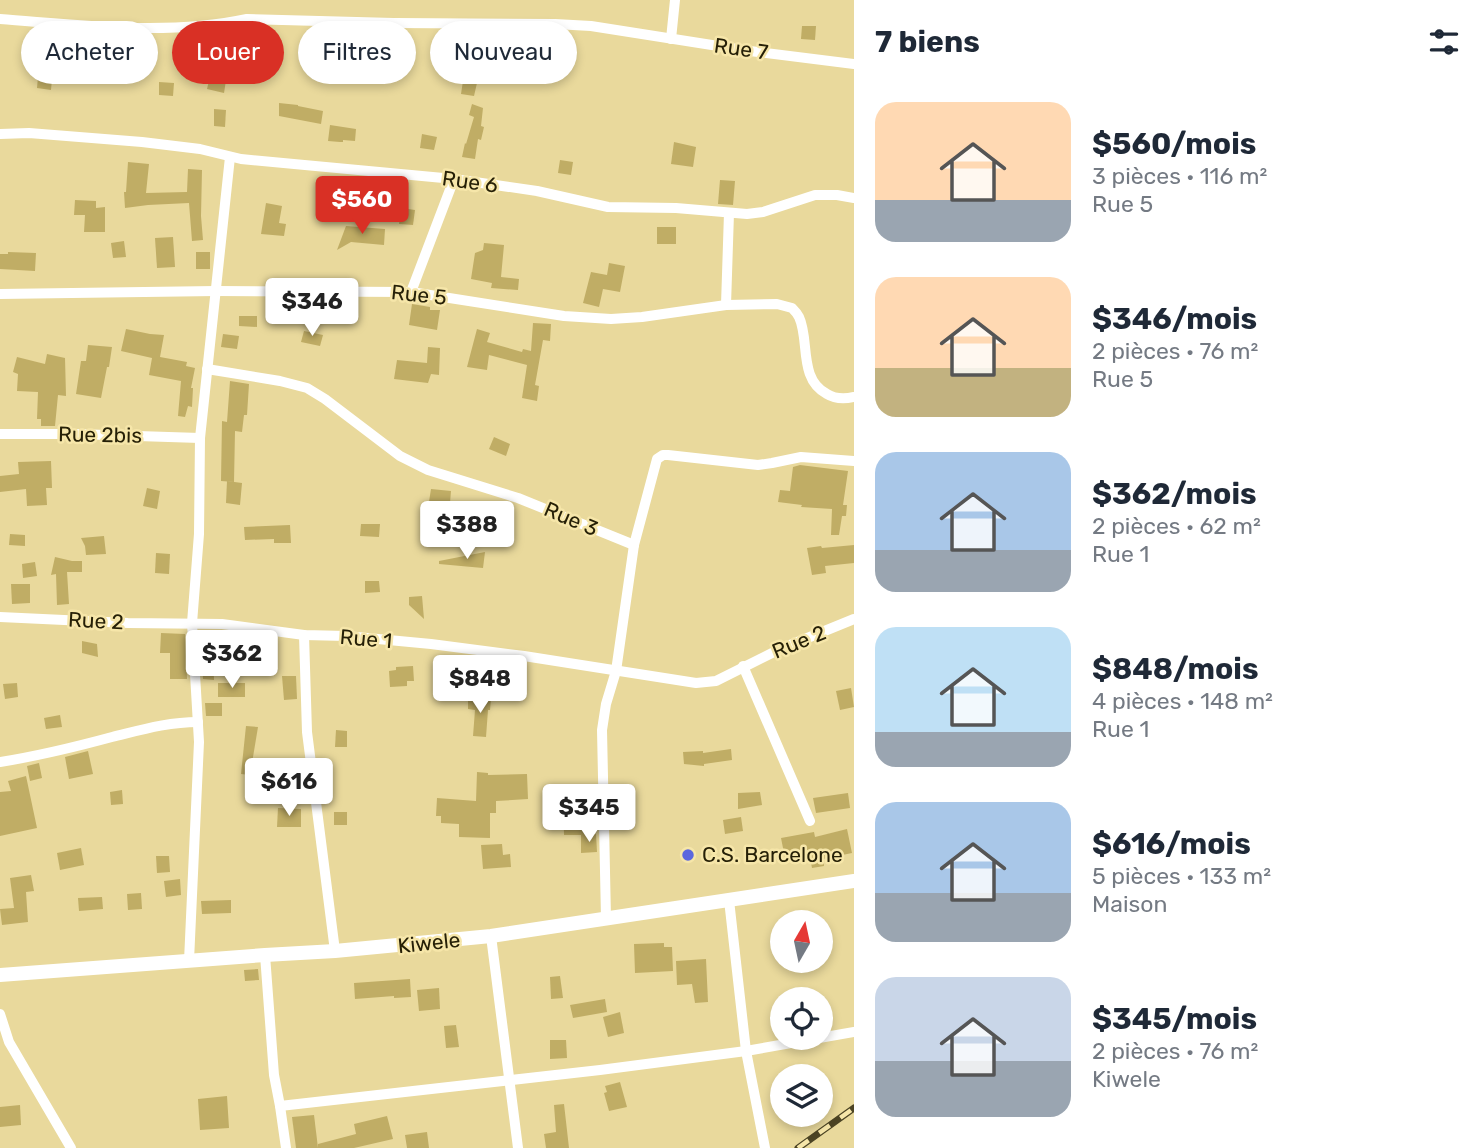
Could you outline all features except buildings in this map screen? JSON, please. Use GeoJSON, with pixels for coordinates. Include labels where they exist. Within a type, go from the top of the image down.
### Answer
{"type":"FeatureCollection","features":[{"type":"Feature","properties":{"kind":"street"},"geometry":{"type":"LineString","coordinates":[[671,39],[675,0]]}},
{"type":"Feature","properties":{"kind":"street","name":"Rue 7"},"geometry":{"type":"LineString","coordinates":[[0,19],[125,28],[161,28],[247,19],[555,24],[591,26],[854,64]]}},
{"type":"Feature","properties":{"kind":"street","name":"Rue 6"},"geometry":{"type":"LineString","coordinates":[[0,134],[29,133],[200,149],[230,157],[537,191],[608,207],[676,208],[747,214],[763,212],[815,195],[854,198]]}},
{"type":"Feature","properties":{"kind":"street"},"geometry":{"type":"LineString","coordinates":[[188,961],[198,776],[198,722],[192,623],[199,534],[200,438],[230,157]]}},
{"type":"Feature","properties":{"kind":"street"},"geometry":{"type":"LineString","coordinates":[[411,292],[454,180]]}},
{"type":"Feature","properties":{"kind":"street"},"geometry":{"type":"LineString","coordinates":[[726,305],[729,213]]}},
{"type":"Feature","properties":{"kind":"street","name":"Rue 5"},"geometry":{"type":"LineString","coordinates":[[0,294],[411,292],[564,316],[611,319],[726,305],[776,304],[792,308],[800,319],[807,366],[814,382],[824,393],[835,398],[854,397]]}},
{"type":"Feature","properties":{"kind":"street","name":"Rue 3"},"geometry":{"type":"LineString","coordinates":[[207,369],[307,388],[400,456],[428,470],[518,498],[634,545]]}},
{"type":"Feature","properties":{"kind":"street","name":"Rue 2bis"},"geometry":{"type":"LineString","coordinates":[[0,434],[200,438]]}},
{"type":"Feature","properties":{"kind":"street"},"geometry":{"type":"LineString","coordinates":[[606,918],[602,730],[606,704],[616,671],[634,545],[657,459],[663,455],[758,465],[801,457],[854,461]]}},
{"type":"Feature","properties":{"kind":"street","name":"Rue 2"},"geometry":{"type":"LineString","coordinates":[[0,617],[128,624],[192,623]]}},
{"type":"Feature","properties":{"kind":"street","name":"Rue 2"},"geometry":{"type":"LineString","coordinates":[[743,666],[854,619]]}},
{"type":"Feature","properties":{"kind":"street","name":"Rue 1"},"geometry":{"type":"LineString","coordinates":[[192,623],[222,624],[304,635],[431,644],[696,683],[716,681],[743,666]]}},
{"type":"Feature","properties":{"kind":"street"},"geometry":{"type":"LineString","coordinates":[[304,635],[307,732],[335,951]]}},
{"type":"Feature","properties":{"kind":"street"},"geometry":{"type":"LineString","coordinates":[[743,666],[810,821]]}},
{"type":"Feature","properties":{"kind":"street"},"geometry":{"type":"LineString","coordinates":[[0,762],[57,751],[160,725],[198,722]]}},
{"type":"Feature","properties":{"kind":"street","name":"Kiwele"},"geometry":{"type":"LineString","coordinates":[[0,975],[335,951],[491,936],[854,881]]}},
{"type":"Feature","properties":{"kind":"street"},"geometry":{"type":"LineString","coordinates":[[729,900],[746,1051],[765,1148]]}},
{"type":"Feature","properties":{"kind":"street"},"geometry":{"type":"LineString","coordinates":[[491,936],[518,1148]]}},
{"type":"Feature","properties":{"kind":"street"},"geometry":{"type":"LineString","coordinates":[[265,955],[274,1075],[286,1148]]}},
{"type":"Feature","properties":{"kind":"street"},"geometry":{"type":"LineString","coordinates":[[0,1014],[4,1044],[71,1148]]}},
{"type":"Feature","properties":{"kind":"street"},"geometry":{"type":"LineString","coordinates":[[280,1106],[746,1051],[854,1032]]}},
{"type":"Feature","properties":{"kind":"railway"},"geometry":{"type":"LineString","coordinates":[[798,1148],[854,1108]]}},
{"type":"Feature","properties":{"kind":"place","name":"C.S. Barcelone"},"geometry":{"type":"Point","coordinates":[688,855]}}]}
